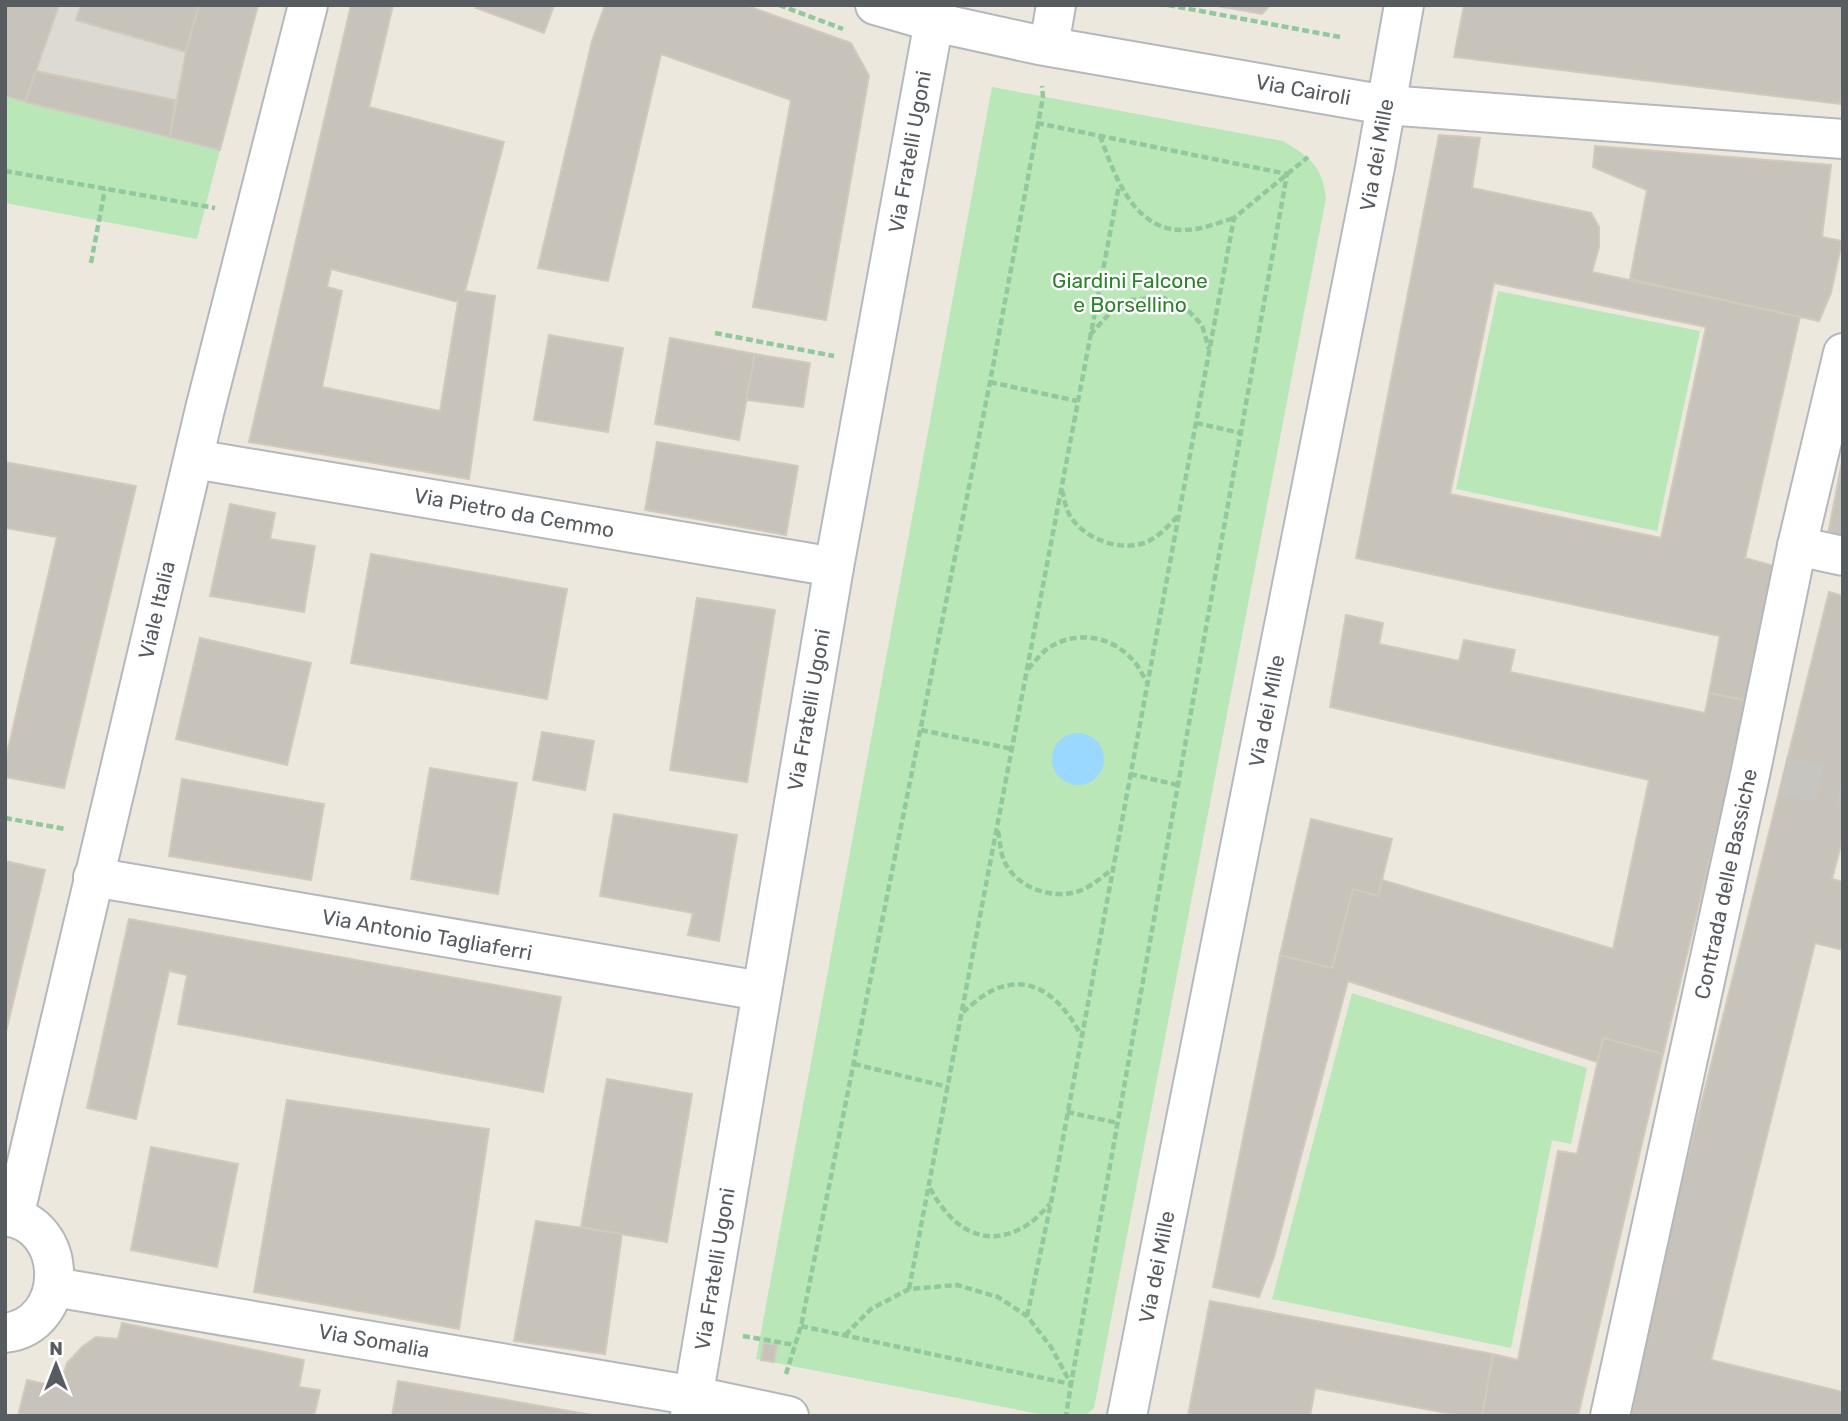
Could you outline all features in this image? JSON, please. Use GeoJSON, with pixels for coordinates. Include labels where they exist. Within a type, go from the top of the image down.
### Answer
{"type":"FeatureCollection","features":[{"type":"Feature","properties":{"kind":"street","name":"Viale Italia"},"geometry":{"type":"LineString","coordinates":[[54,1287],[55,1265],[48,1244],[33,1228],[10,1217],[194,459],[308,5]]}},
{"type":"Feature","properties":{"kind":"street"},"geometry":{"type":"LineString","coordinates":[[1049,46],[1056,5]]}},
{"type":"Feature","properties":{"kind":"street","name":"Via dei Mille"},"geometry":{"type":"LineString","coordinates":[[1127,1416],[1404,5]]}},
{"type":"Feature","properties":{"kind":"street","name":"Via Cairoli"},"geometry":{"type":"LineString","coordinates":[[862,18],[935,14],[1049,46],[1386,105],[1843,139]]}},
{"type":"Feature","properties":{"kind":"street","name":"Via Fratelli Ugoni"},"geometry":{"type":"LineString","coordinates":[[692,1406],[834,567],[935,14]]}},
{"type":"Feature","properties":{"kind":"street","name":"Contrada delle Bassiche"},"geometry":{"type":"LineString","coordinates":[[1609,1416],[1767,773],[1797,546],[1843,353]]}},
{"type":"Feature","properties":{"kind":"street","name":"Via Pietro da Cemmo"},"geometry":{"type":"LineString","coordinates":[[194,459],[834,567]]}},
{"type":"Feature","properties":{"kind":"street"},"geometry":{"type":"LineString","coordinates":[[1797,546],[1843,556]]}},
{"type":"Feature","properties":{"kind":"street","name":"Via Antonio Tagliaferri"},"geometry":{"type":"LineString","coordinates":[[93,877],[761,991]]}},
{"type":"Feature","properties":{"kind":"street"},"geometry":{"type":"LineString","coordinates":[[5,1333],[26,1326],[39,1316],[54,1287]]}},
{"type":"Feature","properties":{"kind":"street","name":"Via Somalia"},"geometry":{"type":"LineString","coordinates":[[54,1287],[692,1406],[789,1416]]}},
{"type":"Feature","properties":{"kind":"path"},"geometry":{"type":"LineString","coordinates":[[779,5],[862,18]]}},
{"type":"Feature","properties":{"kind":"path"},"geometry":{"type":"LineString","coordinates":[[1168,5],[1340,37]]}},
{"type":"Feature","properties":{"kind":"path"},"geometry":{"type":"LineString","coordinates":[[788,1365],[801,1326],[854,1064],[990,383],[1043,97]]}},
{"type":"Feature","properties":{"kind":"path"},"geometry":{"type":"LineString","coordinates":[[1037,123],[1287,174]]}},
{"type":"Feature","properties":{"kind":"path"},"geometry":{"type":"LineString","coordinates":[[1100,136],[1119,186],[1141,212],[1160,226],[1181,230],[1205,227],[1234,218],[1308,157]]}},
{"type":"Feature","properties":{"kind":"path"},"geometry":{"type":"LineString","coordinates":[[5,171],[215,208]]}},
{"type":"Feature","properties":{"kind":"path"},"geometry":{"type":"LineString","coordinates":[[1066,1416],[1287,174]]}},
{"type":"Feature","properties":{"kind":"path"},"geometry":{"type":"LineString","coordinates":[[909,1289],[1119,186]]}},
{"type":"Feature","properties":{"kind":"path"},"geometry":{"type":"LineString","coordinates":[[90,263],[105,189]]}},
{"type":"Feature","properties":{"kind":"path"},"geometry":{"type":"LineString","coordinates":[[1027,1316],[1051,1203],[1234,218]]}},
{"type":"Feature","properties":{"kind":"path"},"geometry":{"type":"LineString","coordinates":[[1090,335],[1109,314],[1131,300],[1160,297],[1183,305],[1202,325],[1209,352]]}},
{"type":"Feature","properties":{"kind":"path"},"geometry":{"type":"LineString","coordinates":[[715,333],[835,356]]}},
{"type":"Feature","properties":{"kind":"path"},"geometry":{"type":"LineString","coordinates":[[990,383],[1077,401]]}},
{"type":"Feature","properties":{"kind":"path"},"geometry":{"type":"LineString","coordinates":[[1196,422],[1241,433]]}},
{"type":"Feature","properties":{"kind":"path"},"geometry":{"type":"LineString","coordinates":[[1061,488],[1068,512],[1081,530],[1099,540],[1118,545],[1143,544],[1160,535],[1179,515]]}},
{"type":"Feature","properties":{"kind":"path"},"geometry":{"type":"LineString","coordinates":[[1027,669],[1047,650],[1068,638],[1091,637],[1112,643],[1132,659],[1147,682]]}},
{"type":"Feature","properties":{"kind":"path"},"geometry":{"type":"LineString","coordinates":[[921,730],[1012,749]]}},
{"type":"Feature","properties":{"kind":"path"},"geometry":{"type":"LineString","coordinates":[[1130,774],[1178,785]]}},
{"type":"Feature","properties":{"kind":"path"},"geometry":{"type":"LineString","coordinates":[[5,818],[65,829]]}},
{"type":"Feature","properties":{"kind":"path"},"geometry":{"type":"LineString","coordinates":[[997,827],[1003,859],[1016,877],[1036,890],[1059,894],[1085,889],[1113,869]]}},
{"type":"Feature","properties":{"kind":"path"},"geometry":{"type":"LineString","coordinates":[[962,1013],[984,995],[1004,986],[1028,985],[1050,994],[1070,1014],[1082,1037]]}},
{"type":"Feature","properties":{"kind":"path"},"geometry":{"type":"LineString","coordinates":[[854,1064],[948,1087]]}},
{"type":"Feature","properties":{"kind":"path"},"geometry":{"type":"LineString","coordinates":[[1067,1112],[1118,1123]]}},
{"type":"Feature","properties":{"kind":"path"},"geometry":{"type":"LineString","coordinates":[[929,1187],[941,1209],[960,1227],[983,1236],[1007,1234],[1030,1223],[1051,1203]]}},
{"type":"Feature","properties":{"kind":"path"},"geometry":{"type":"LineString","coordinates":[[844,1335],[871,1309],[909,1289],[957,1286],[998,1297],[1027,1316],[1051,1346],[1071,1384]]}},
{"type":"Feature","properties":{"kind":"path"},"geometry":{"type":"LineString","coordinates":[[801,1326],[1071,1384]]}},
{"type":"Feature","properties":{"kind":"shaded area"},"geometry":{"type":"Polygon","coordinates":[[[5,5],[258,5],[220,150],[5,95],[5,5]]]}},
{"type":"Feature","properties":{"kind":"green space","name":"Giardini Falcone e Borsellino"},"geometry":{"type":"Polygon","coordinates":[[[992,87],[1283,141],[1313,163],[1321,178],[1326,198],[1094,1408],[1085,1416],[1050,1416],[756,1359],[992,87]]]}},
{"type":"Feature","properties":{"kind":"green space"},"geometry":{"type":"Polygon","coordinates":[[[5,95],[220,150],[197,239],[5,203],[5,95]]]}},
{"type":"Feature","properties":{"kind":"green space"},"geometry":{"type":"Polygon","coordinates":[[[1498,291],[1700,331],[1657,531],[1456,489],[1498,291]]]}},
{"type":"Feature","properties":{"kind":"green space"},"geometry":{"type":"Polygon","coordinates":[[[1352,993],[1587,1068],[1571,1144],[1552,1140],[1511,1348],[1272,1299],[1352,993]]]}},
{"type":"Feature","properties":{"kind":"water"},"geometry":{"type":"Polygon","coordinates":[[[1078,733],[1097,740],[1104,759],[1097,778],[1078,785],[1059,778],[1052,759],[1059,740],[1078,733]]]}},
{"type":"Feature","properties":{"kind":"building"},"geometry":{"type":"Polygon","coordinates":[[[5,5],[59,5],[25,102],[5,95],[5,5]]]}},
{"type":"Feature","properties":{"kind":"building"},"geometry":{"type":"Polygon","coordinates":[[[81,5],[199,5],[186,52],[76,20],[81,5]]]}},
{"type":"Feature","properties":{"kind":"building"},"geometry":{"type":"Polygon","coordinates":[[[199,5],[258,5],[220,150],[170,137],[186,52],[199,5]]]}},
{"type":"Feature","properties":{"kind":"building"},"geometry":{"type":"Polygon","coordinates":[[[351,5],[393,5],[369,107],[504,142],[465,291],[495,296],[469,479],[249,442],[351,5]],[[331,269],[327,287],[342,291],[322,387],[440,411],[458,302],[331,269]]]}},
{"type":"Feature","properties":{"kind":"building"},"geometry":{"type":"Polygon","coordinates":[[[477,5],[554,5],[544,33],[476,8],[477,5]]]}},
{"type":"Feature","properties":{"kind":"building"},"geometry":{"type":"Polygon","coordinates":[[[605,5],[745,5],[851,43],[869,76],[826,320],[753,307],[791,100],[661,54],[608,281],[538,268],[592,41],[605,5]]]}},
{"type":"Feature","properties":{"kind":"building"},"geometry":{"type":"Polygon","coordinates":[[[1212,5],[1270,5],[1262,14],[1212,5]]]}},
{"type":"Feature","properties":{"kind":"building"},"geometry":{"type":"Polygon","coordinates":[[[1464,5],[1843,6],[1843,85],[1840,104],[1454,57],[1464,5]]]}},
{"type":"Feature","properties":{"kind":"building"},"geometry":{"type":"Polygon","coordinates":[[[36,71],[175,100],[170,137],[25,102],[36,71]]]}},
{"type":"Feature","properties":{"kind":"building"},"geometry":{"type":"Polygon","coordinates":[[[1439,135],[1480,138],[1472,188],[1591,213],[1599,227],[1599,247],[1592,272],[1800,317],[1745,558],[1774,566],[1748,701],[1709,693],[1720,636],[1356,558],[1439,135]],[[1494,283],[1450,494],[1661,538],[1706,327],[1494,283]]]}},
{"type":"Feature","properties":{"kind":"building"},"geometry":{"type":"Polygon","coordinates":[[[1595,146],[1831,165],[1822,237],[1842,241],[1831,293],[1819,321],[1630,279],[1647,190],[1593,167],[1595,146]]]}},
{"type":"Feature","properties":{"kind":"building"},"geometry":{"type":"Polygon","coordinates":[[[549,335],[623,348],[608,432],[534,420],[549,335]]]}},
{"type":"Feature","properties":{"kind":"building"},"geometry":{"type":"Polygon","coordinates":[[[670,338],[755,354],[739,440],[655,424],[670,338]]]}},
{"type":"Feature","properties":{"kind":"building"},"geometry":{"type":"Polygon","coordinates":[[[755,354],[810,363],[803,407],[746,400],[755,354]]]}},
{"type":"Feature","properties":{"kind":"building"},"geometry":{"type":"Polygon","coordinates":[[[657,442],[798,466],[786,535],[645,510],[657,442]]]}},
{"type":"Feature","properties":{"kind":"building"},"geometry":{"type":"Polygon","coordinates":[[[1843,457],[1843,542],[1827,539],[1843,457]]]}},
{"type":"Feature","properties":{"kind":"building"},"geometry":{"type":"Polygon","coordinates":[[[5,462],[136,486],[64,788],[5,777],[5,762],[57,537],[5,528],[5,462]]]}},
{"type":"Feature","properties":{"kind":"building"},"geometry":{"type":"Polygon","coordinates":[[[230,504],[275,513],[270,539],[315,546],[304,612],[210,596],[230,504]]]}},
{"type":"Feature","properties":{"kind":"building"},"geometry":{"type":"Polygon","coordinates":[[[371,554],[567,589],[547,699],[351,663],[371,554]]]}},
{"type":"Feature","properties":{"kind":"building"},"geometry":{"type":"Polygon","coordinates":[[[1829,592],[1843,596],[1843,837],[1832,879],[1843,882],[1843,950],[1815,943],[1711,1360],[1843,1392],[1843,1416],[1631,1416],[1669,1233],[1829,592]]]}},
{"type":"Feature","properties":{"kind":"building"},"geometry":{"type":"Polygon","coordinates":[[[697,598],[775,610],[747,782],[670,770],[697,598]]]}},
{"type":"Feature","properties":{"kind":"building"},"geometry":{"type":"Polygon","coordinates":[[[1346,615],[1383,623],[1379,644],[1459,661],[1464,640],[1515,650],[1510,672],[1705,713],[1709,693],[1748,701],[1663,1054],[1603,1038],[1597,1062],[1348,981],[1274,1257],[1259,1297],[1213,1287],[1280,955],[1332,968],[1353,889],[1378,896],[1382,880],[1613,949],[1649,780],[1330,707],[1346,615]]]}},
{"type":"Feature","properties":{"kind":"building"},"geometry":{"type":"Polygon","coordinates":[[[200,638],[311,663],[287,765],[176,739],[200,638]]]}},
{"type":"Feature","properties":{"kind":"building"},"geometry":{"type":"Polygon","coordinates":[[[542,732],[594,741],[585,790],[533,780],[542,732]]]}},
{"type":"Feature","properties":{"kind":"building"},"geometry":{"type":"Polygon","coordinates":[[[430,768],[517,783],[498,894],[411,879],[430,768]]]}},
{"type":"Feature","properties":{"kind":"building"},"geometry":{"type":"Polygon","coordinates":[[[182,779],[324,804],[311,880],[169,856],[182,779]]]}},
{"type":"Feature","properties":{"kind":"building"},"geometry":{"type":"Polygon","coordinates":[[[614,814],[737,835],[719,941],[688,935],[693,913],[600,896],[614,814]]]}},
{"type":"Feature","properties":{"kind":"building"},"geometry":{"type":"Polygon","coordinates":[[[1311,819],[1392,839],[1378,896],[1353,889],[1332,968],[1280,955],[1311,819]]]}},
{"type":"Feature","properties":{"kind":"building"},"geometry":{"type":"Polygon","coordinates":[[[5,861],[45,870],[5,1036],[5,861]]]}},
{"type":"Feature","properties":{"kind":"building"},"geometry":{"type":"Polygon","coordinates":[[[129,919],[561,997],[543,1092],[178,1024],[187,975],[169,971],[136,1119],[87,1108],[129,919]]]}},
{"type":"Feature","properties":{"kind":"building"},"geometry":{"type":"Polygon","coordinates":[[[1603,1038],[1663,1054],[1578,1416],[1482,1416],[1493,1354],[1518,1360],[1558,1151],[1577,1154],[1603,1038]]]}},
{"type":"Feature","properties":{"kind":"building"},"geometry":{"type":"Polygon","coordinates":[[[607,1079],[692,1094],[667,1242],[581,1227],[607,1079]]]}},
{"type":"Feature","properties":{"kind":"building"},"geometry":{"type":"Polygon","coordinates":[[[287,1100],[489,1129],[459,1329],[254,1292],[287,1100]]]}},
{"type":"Feature","properties":{"kind":"building"},"geometry":{"type":"Polygon","coordinates":[[[151,1147],[238,1164],[217,1267],[131,1250],[151,1147]]]}},
{"type":"Feature","properties":{"kind":"building"},"geometry":{"type":"Polygon","coordinates":[[[536,1221],[622,1234],[605,1354],[514,1341],[536,1221]]]}},
{"type":"Feature","properties":{"kind":"building"},"geometry":{"type":"Polygon","coordinates":[[[1210,1301],[1493,1354],[1482,1416],[1462,1416],[1315,1388],[1310,1416],[1188,1416],[1210,1301]]]}},
{"type":"Feature","properties":{"kind":"building"},"geometry":{"type":"Polygon","coordinates":[[[122,1323],[304,1360],[299,1387],[320,1390],[314,1416],[18,1416],[27,1380],[59,1387],[67,1363],[82,1347],[96,1337],[118,1339],[122,1323]]]}},
{"type":"Feature","properties":{"kind":"building"},"geometry":{"type":"Polygon","coordinates":[[[764,1343],[777,1345],[774,1362],[761,1360],[764,1343]]]}},
{"type":"Feature","properties":{"kind":"building"},"geometry":{"type":"Polygon","coordinates":[[[398,1381],[598,1416],[392,1416],[398,1381]]]}},
{"type":"Feature","properties":{"kind":"tunnel"},"geometry":{"type":"LineString","coordinates":[[1783,776],[1843,788]]}}]}
